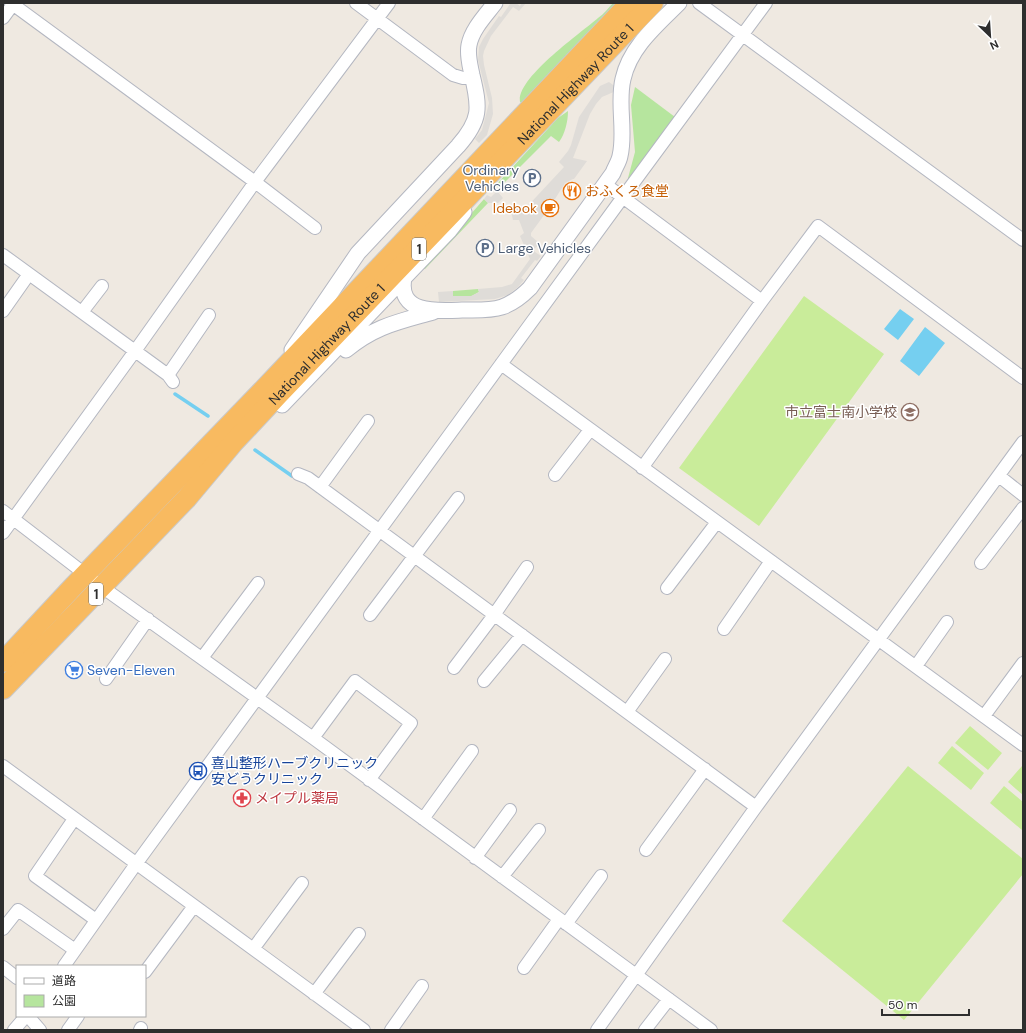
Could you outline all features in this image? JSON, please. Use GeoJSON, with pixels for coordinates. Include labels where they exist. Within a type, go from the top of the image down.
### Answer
{"type":"FeatureCollection","features":[{"type":"Feature","properties":{"kind":"highway","name":"National Highway Route 1"},"geometry":{"type":"LineString","coordinates":[[3,662],[85,574],[268,385],[630,3]]}},
{"type":"Feature","properties":{"kind":"highway","name":"National Highway Route 1"},"geometry":{"type":"LineString","coordinates":[[3,689],[187,498],[233,443],[503,162],[653,3]]}},
{"type":"Feature","properties":{"kind":"street"},"geometry":{"type":"LineString","coordinates":[[356,3],[453,75],[473,78]]}},
{"type":"Feature","properties":{"kind":"street"},"geometry":{"type":"LineString","coordinates":[[3,533],[255,182],[389,3]]}},
{"type":"Feature","properties":{"kind":"street"},"geometry":{"type":"LineString","coordinates":[[268,385],[358,253],[461,142],[470,130],[474,122],[478,106],[478,97],[468,51],[470,40],[473,33],[495,3]]}},
{"type":"Feature","properties":{"kind":"street"},"geometry":{"type":"LineString","coordinates":[[404,278],[404,293],[410,303],[422,309],[435,311],[487,309],[501,307],[522,297],[613,173],[620,156],[622,142],[623,80],[628,64],[646,37],[679,3]]}},
{"type":"Feature","properties":{"kind":"street"},"geometry":{"type":"LineString","coordinates":[[699,3],[1023,240]]}},
{"type":"Feature","properties":{"kind":"street"},"geometry":{"type":"LineString","coordinates":[[65,965],[136,864],[766,3]]}},
{"type":"Feature","properties":{"kind":"street"},"geometry":{"type":"LineString","coordinates":[[3,18],[13,4],[255,182],[315,228]]}},
{"type":"Feature","properties":{"kind":"street"},"geometry":{"type":"LineString","coordinates":[[187,498],[245,443],[450,230],[503,162]]}},
{"type":"Feature","properties":{"kind":"street"},"geometry":{"type":"LineString","coordinates":[[605,184],[762,301]]}},
{"type":"Feature","properties":{"kind":"street"},"geometry":{"type":"LineString","coordinates":[[642,468],[818,226],[1023,378]]}},
{"type":"Feature","properties":{"kind":"street"},"geometry":{"type":"LineString","coordinates":[[370,240],[359,263],[361,271],[371,276]]}},
{"type":"Feature","properties":{"kind":"street"},"geometry":{"type":"LineString","coordinates":[[3,255],[170,378],[209,315]]}},
{"type":"Feature","properties":{"kind":"street"},"geometry":{"type":"LineString","coordinates":[[3,311],[28,274]]}},
{"type":"Feature","properties":{"kind":"street"},"geometry":{"type":"LineString","coordinates":[[82,312],[102,286]]}},
{"type":"Feature","properties":{"kind":"street"},"geometry":{"type":"LineString","coordinates":[[294,393],[362,338],[389,324],[435,311]]}},
{"type":"Feature","properties":{"kind":"street"},"geometry":{"type":"LineString","coordinates":[[501,364],[1023,745]]}},
{"type":"Feature","properties":{"kind":"street"},"geometry":{"type":"LineString","coordinates":[[320,487],[368,421]]}},
{"type":"Feature","properties":{"kind":"street"},"geometry":{"type":"LineString","coordinates":[[555,475],[590,430]]}},
{"type":"Feature","properties":{"kind":"street"},"geometry":{"type":"LineString","coordinates":[[597,1030],[637,976],[756,807],[1023,442]]}},
{"type":"Feature","properties":{"kind":"street"},"geometry":{"type":"LineString","coordinates":[[298,474],[308,478],[379,532],[756,807]]}},
{"type":"Feature","properties":{"kind":"street"},"geometry":{"type":"LineString","coordinates":[[998,476],[1023,495]]}},
{"type":"Feature","properties":{"kind":"street"},"geometry":{"type":"LineString","coordinates":[[370,615],[458,498]]}},
{"type":"Feature","properties":{"kind":"street"},"geometry":{"type":"LineString","coordinates":[[981,563],[1023,508]]}},
{"type":"Feature","properties":{"kind":"street"},"geometry":{"type":"LineString","coordinates":[[3,511],[102,587],[202,658],[712,1030]]}},
{"type":"Feature","properties":{"kind":"street"},"geometry":{"type":"LineString","coordinates":[[667,588],[717,522]]}},
{"type":"Feature","properties":{"kind":"street"},"geometry":{"type":"LineString","coordinates":[[724,629],[771,561]]}},
{"type":"Feature","properties":{"kind":"street"},"geometry":{"type":"LineString","coordinates":[[454,668],[494,615],[527,567]]}},
{"type":"Feature","properties":{"kind":"street"},"geometry":{"type":"LineString","coordinates":[[202,658],[258,583]]}},
{"type":"Feature","properties":{"kind":"street"},"geometry":{"type":"LineString","coordinates":[[106,679],[148,619]]}},
{"type":"Feature","properties":{"kind":"street"},"geometry":{"type":"LineString","coordinates":[[916,666],[947,622]]}},
{"type":"Feature","properties":{"kind":"street"},"geometry":{"type":"LineString","coordinates":[[484,681],[522,635]]}},
{"type":"Feature","properties":{"kind":"street"},"geometry":{"type":"LineString","coordinates":[[626,712],[665,659]]}},
{"type":"Feature","properties":{"kind":"street"},"geometry":{"type":"LineString","coordinates":[[984,716],[1023,663]]}},
{"type":"Feature","properties":{"kind":"street"},"geometry":{"type":"LineString","coordinates":[[312,738],[355,681],[411,723],[369,780]]}},
{"type":"Feature","properties":{"kind":"street"},"geometry":{"type":"LineString","coordinates":[[422,819],[472,751]]}},
{"type":"Feature","properties":{"kind":"street"},"geometry":{"type":"LineString","coordinates":[[3,766],[74,820],[364,1030]]}},
{"type":"Feature","properties":{"kind":"street"},"geometry":{"type":"LineString","coordinates":[[646,850],[705,769]]}},
{"type":"Feature","properties":{"kind":"street"},"geometry":{"type":"LineString","coordinates":[[475,858],[510,810]]}},
{"type":"Feature","properties":{"kind":"street"},"geometry":{"type":"LineString","coordinates":[[74,820],[35,876],[96,920]]}},
{"type":"Feature","properties":{"kind":"street"},"geometry":{"type":"LineString","coordinates":[[502,877],[539,830]]}},
{"type":"Feature","properties":{"kind":"street"},"geometry":{"type":"LineString","coordinates":[[524,968],[601,876]]}},
{"type":"Feature","properties":{"kind":"street"},"geometry":{"type":"LineString","coordinates":[[253,949],[302,883]]}},
{"type":"Feature","properties":{"kind":"street"},"geometry":{"type":"LineString","coordinates":[[146,971],[194,906]]}},
{"type":"Feature","properties":{"kind":"street"},"geometry":{"type":"LineString","coordinates":[[3,929],[18,910],[76,950]]}},
{"type":"Feature","properties":{"kind":"street"},"geometry":{"type":"LineString","coordinates":[[314,994],[359,934]]}},
{"type":"Feature","properties":{"kind":"street"},"geometry":{"type":"LineString","coordinates":[[3,967],[16,977]]}},
{"type":"Feature","properties":{"kind":"street"},"geometry":{"type":"LineString","coordinates":[[391,1030],[422,986]]}},
{"type":"Feature","properties":{"kind":"street"},"geometry":{"type":"LineString","coordinates":[[645,1030],[669,999]]}},
{"type":"Feature","properties":{"kind":"street"},"geometry":{"type":"LineString","coordinates":[[68,1030],[77,1017]]}},
{"type":"Feature","properties":{"kind":"street"},"geometry":{"type":"LineString","coordinates":[[22,1021],[40,1030]]}},
{"type":"Feature","properties":{"kind":"green space"},"geometry":{"type":"Polygon","coordinates":[[[613,3],[620,3],[522,103],[520,102],[522,92],[528,81],[538,69],[602,15],[613,3]]]}},
{"type":"Feature","properties":{"kind":"green space"},"geometry":{"type":"Polygon","coordinates":[[[635,87],[675,117],[631,178],[628,178],[635,152],[631,105],[635,87]]]}},
{"type":"Feature","properties":{"kind":"green space"},"geometry":{"type":"Polygon","coordinates":[[[568,111],[566,127],[559,142],[551,136],[499,188],[496,185],[558,118],[568,111]]]}},
{"type":"Feature","properties":{"kind":"green space"},"geometry":{"type":"Polygon","coordinates":[[[484,199],[488,203],[425,269],[422,268],[457,230],[484,199]]]}},
{"type":"Feature","properties":{"kind":"green space"},"geometry":{"type":"Polygon","coordinates":[[[478,289],[479,292],[472,296],[453,296],[453,291],[478,289]]]}},
{"type":"Feature","properties":{"kind":"green space"},"geometry":{"type":"Polygon","coordinates":[[[804,296],[884,354],[759,526],[679,468],[804,296]]]}},
{"type":"Feature","properties":{"kind":"green space"},"geometry":{"type":"Polygon","coordinates":[[[970,726],[1002,753],[988,770],[955,743],[970,726]]]}},
{"type":"Feature","properties":{"kind":"green space"},"geometry":{"type":"Polygon","coordinates":[[[952,746],[984,773],[971,790],[938,763],[952,746]]]}},
{"type":"Feature","properties":{"kind":"green space"},"geometry":{"type":"Polygon","coordinates":[[[908,766],[1023,859],[1023,874],[904,1020],[782,921],[908,766]]]}},
{"type":"Feature","properties":{"kind":"green space"},"geometry":{"type":"Polygon","coordinates":[[[1023,766],[1023,795],[1008,782],[1023,766]]]}},
{"type":"Feature","properties":{"kind":"green space"},"geometry":{"type":"Polygon","coordinates":[[[1004,786],[1023,802],[1022,830],[990,803],[1004,786]]]}},
{"type":"Feature","properties":{"kind":"shaded area"},"geometry":{"type":"Polygon","coordinates":[[[510,3],[516,3],[520,6],[522,3],[526,3],[519,11],[513,7],[491,36],[484,51],[484,65],[492,98],[493,114],[487,135],[479,143],[475,139],[482,130],[489,103],[478,60],[479,47],[499,16],[501,17],[510,3]]]}},
{"type":"Feature","properties":{"kind":"shaded area"},"geometry":{"type":"Polygon","coordinates":[[[609,82],[616,87],[616,91],[602,97],[596,104],[590,114],[573,158],[587,161],[574,179],[565,183],[555,199],[551,200],[547,211],[531,233],[531,236],[538,242],[538,246],[534,249],[535,252],[541,256],[537,261],[535,260],[521,278],[524,280],[508,295],[495,299],[439,302],[438,292],[453,291],[453,296],[471,296],[479,292],[478,289],[502,287],[512,284],[530,259],[520,236],[524,233],[519,220],[513,220],[511,211],[516,205],[523,211],[564,167],[559,162],[571,145],[579,117],[600,86],[609,82]]]}},
{"type":"Feature","properties":{"kind":"shaded area"},"geometry":{"type":"Polygon","coordinates":[[[497,191],[503,198],[498,203],[488,203],[484,199],[487,195],[491,197],[497,191]]]}},
{"type":"Feature","properties":{"kind":"water"},"geometry":{"type":"Polygon","coordinates":[[[900,309],[914,319],[898,340],[884,329],[900,309]]]}},
{"type":"Feature","properties":{"kind":"water"},"geometry":{"type":"Polygon","coordinates":[[[925,327],[945,343],[919,376],[900,361],[925,327]]]}},
{"type":"Feature","properties":{"kind":"waterway"},"geometry":{"type":"LineString","coordinates":[[175,394],[208,416]]}},
{"type":"Feature","properties":{"kind":"waterway"},"geometry":{"type":"LineString","coordinates":[[255,450],[292,476]]}},
{"type":"Feature","properties":{"kind":"place","name":"Ordinary Vehicles"},"geometry":{"type":"Point","coordinates":[532,178]}},
{"type":"Feature","properties":{"kind":"place","name":"おふくろ食堂"},"geometry":{"type":"Point","coordinates":[572,191]}},
{"type":"Feature","properties":{"kind":"place","name":"Idebok"},"geometry":{"type":"Point","coordinates":[550,208]}},
{"type":"Feature","properties":{"kind":"place","name":"Large Vehicles"},"geometry":{"type":"Point","coordinates":[485,248]}},
{"type":"Feature","properties":{"kind":"place","name":"市立富士南小学校"},"geometry":{"type":"Point","coordinates":[910,412]}},
{"type":"Feature","properties":{"kind":"place","name":"Seven-Eleven"},"geometry":{"type":"Point","coordinates":[74,670]}},
{"type":"Feature","properties":{"kind":"place","name":"喜山整形ハーブクリニック 安どうクリニック"},"geometry":{"type":"Point","coordinates":[198,771]}},
{"type":"Feature","properties":{"kind":"place","name":"メイプル薬局"},"geometry":{"type":"Point","coordinates":[242,798]}}]}
